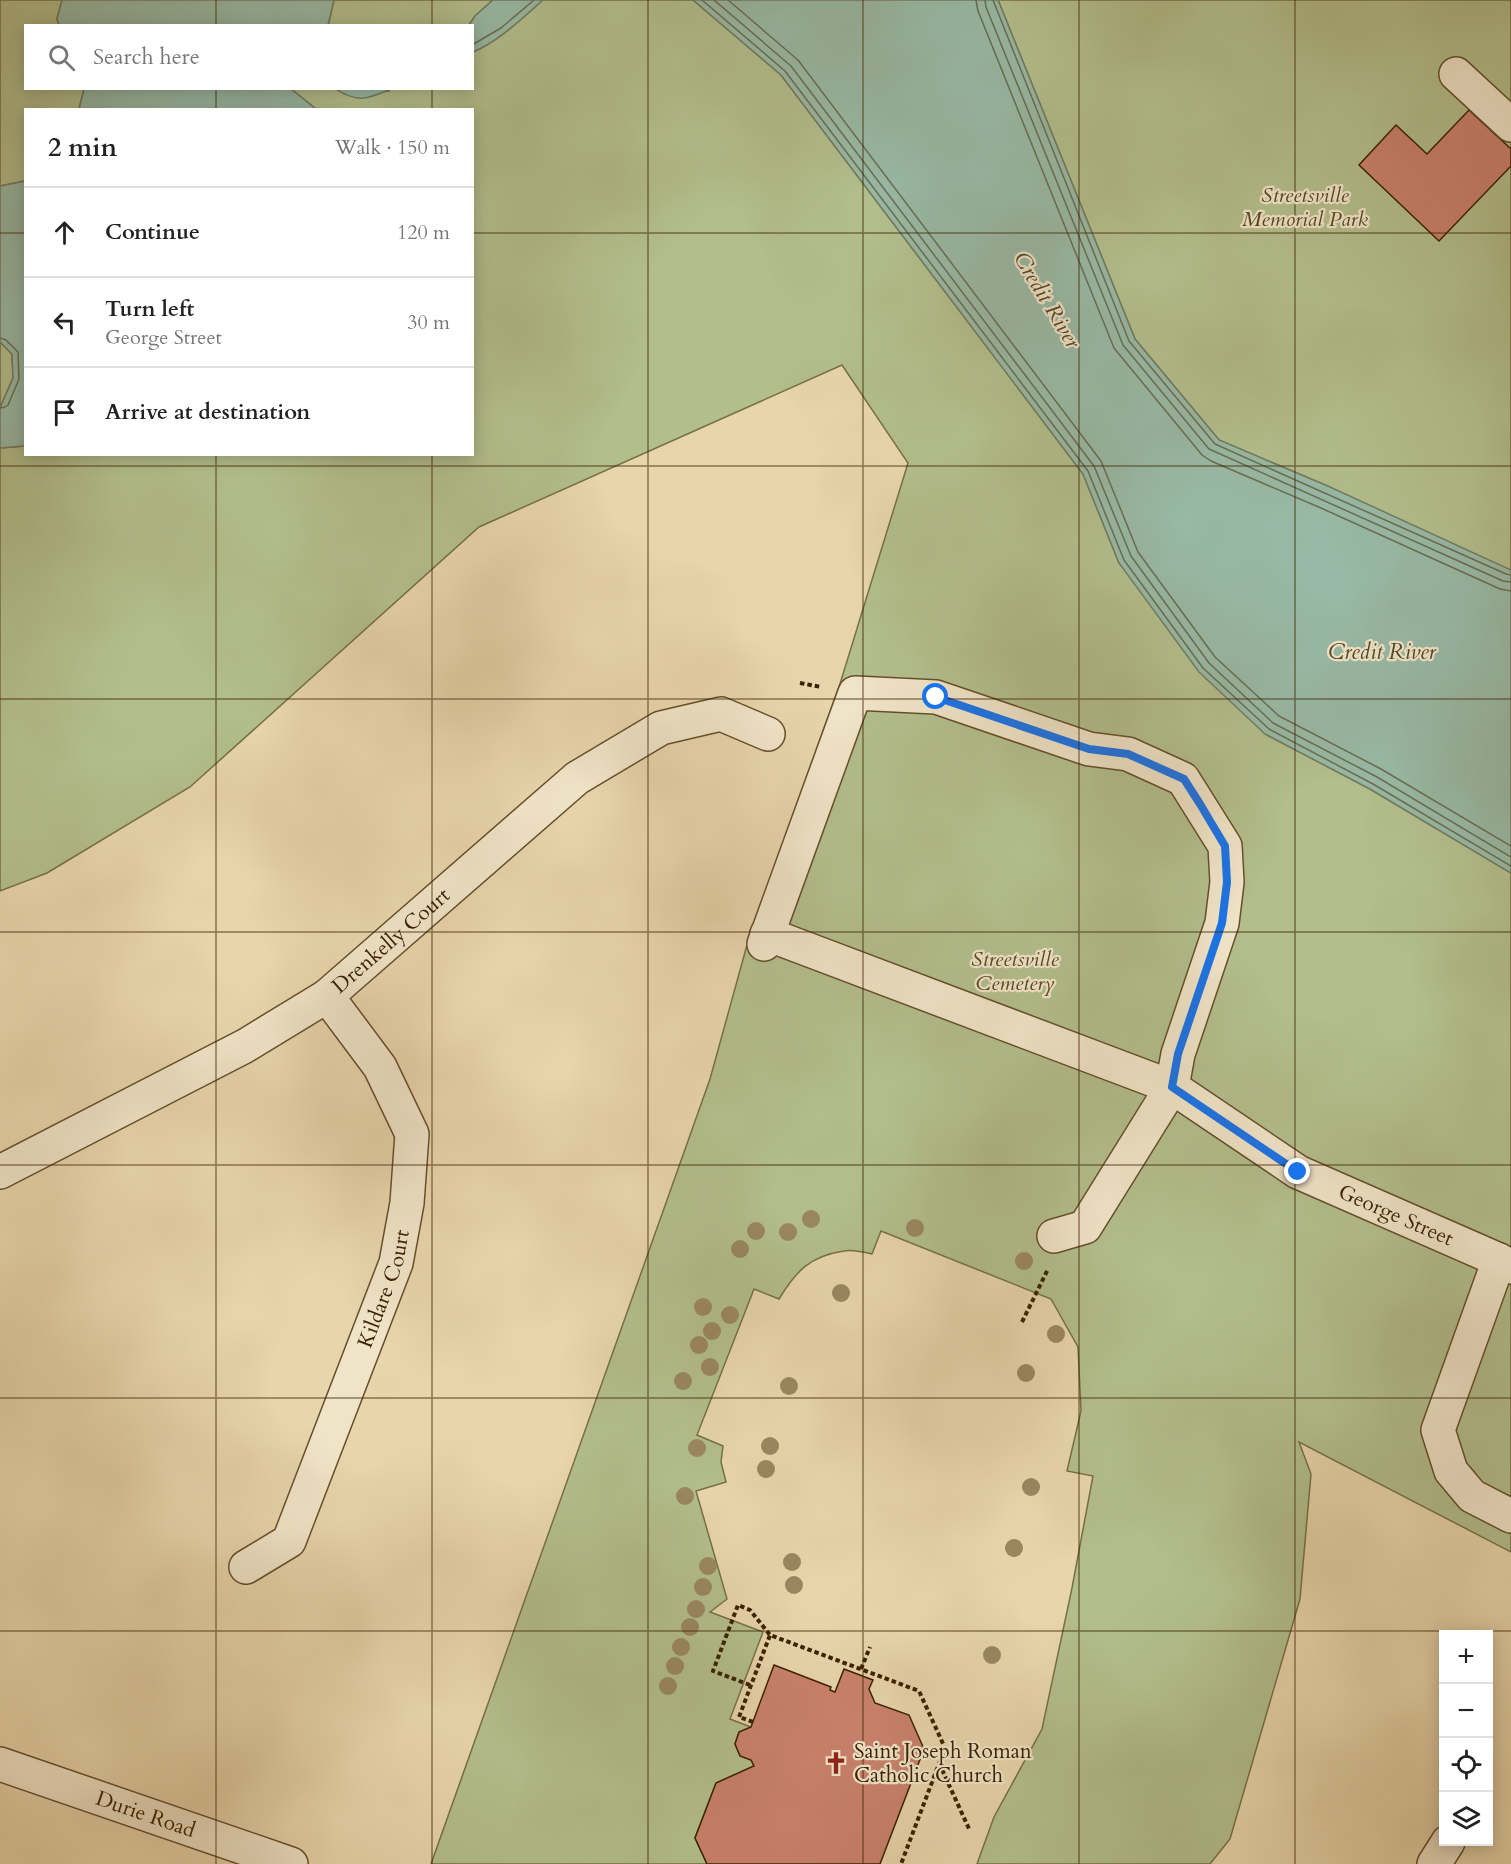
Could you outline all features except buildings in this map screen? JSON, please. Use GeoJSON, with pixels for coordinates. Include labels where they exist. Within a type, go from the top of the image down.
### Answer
{"type":"FeatureCollection","features":[{"type":"Feature","properties":{"kind":"street"},"geometry":{"type":"LineString","coordinates":[[1455,74],[1511,125]]}},
{"type":"Feature","properties":{"kind":"street","name":"George Street"},"geometry":{"type":"LineString","coordinates":[[1172,1087],[1178,1054],[1222,923],[1227,882],[1225,846],[1184,779],[1128,754],[1089,749],[936,697],[855,693],[765,939],[1172,1087],[1298,1172],[1505,1264],[1438,1430],[1451,1472],[1472,1496],[1511,1516]]}},
{"type":"Feature","properties":{"kind":"street","name":"Drenkelly Court"},"geometry":{"type":"LineString","coordinates":[[0,1172],[245,1046],[327,996],[577,778],[661,728],[721,714],[768,734]]}},
{"type":"Feature","properties":{"kind":"street","name":"Kildare Court"},"geometry":{"type":"LineString","coordinates":[[246,1568],[289,1541],[396,1263],[406,1203],[411,1134],[380,1067],[327,996]]}},
{"type":"Feature","properties":{"kind":"street"},"geometry":{"type":"LineString","coordinates":[[1054,1236],[1085,1227],[1172,1087]]}},
{"type":"Feature","properties":{"kind":"street","name":"Durie Road"},"geometry":{"type":"LineString","coordinates":[[0,1764],[291,1864]]}},
{"type":"Feature","properties":{"kind":"street"},"geometry":{"type":"LineString","coordinates":[[1434,1864],[1445,1846]]}},
{"type":"Feature","properties":{"kind":"path"},"geometry":{"type":"LineString","coordinates":[[1022,1322],[1047,1271]]}},
{"type":"Feature","properties":{"kind":"path"},"geometry":{"type":"LineString","coordinates":[[750,1685],[713,1671],[738,1605],[750,1610],[770,1635],[919,1691],[945,1748],[900,1864]]}},
{"type":"Feature","properties":{"kind":"path"},"geometry":{"type":"LineString","coordinates":[[753,1722],[739,1717],[770,1635]]}},
{"type":"Feature","properties":{"kind":"path"},"geometry":{"type":"LineString","coordinates":[[861,1669],[870,1647]]}},
{"type":"Feature","properties":{"kind":"path"},"geometry":{"type":"LineString","coordinates":[[939,1763],[970,1831]]}},
{"type":"Feature","properties":{"kind":"green space"},"geometry":{"type":"Polygon","coordinates":[[[0,0],[62,0],[57,19],[59,24],[24,24],[24,90],[84,90],[79,108],[24,108],[24,181],[0,186],[0,0]]]}},
{"type":"Feature","properties":{"kind":"green space"},"geometry":{"type":"Polygon","coordinates":[[[334,0],[493,0],[470,24],[328,24],[334,0]]]}},
{"type":"Feature","properties":{"kind":"green space","name":"Streetsville Cemetery"},"geometry":{"type":"Polygon","coordinates":[[[543,0],[693,0],[781,75],[1083,474],[1119,563],[1265,734],[1370,789],[1511,873],[1511,1552],[1299,1442],[1311,1474],[1300,1599],[1230,1839],[1210,1864],[977,1864],[994,1817],[1042,1729],[1072,1588],[1093,1476],[1067,1471],[1081,1411],[1078,1347],[1051,1299],[881,1231],[872,1254],[847,1250],[813,1261],[798,1273],[779,1299],[754,1289],[697,1435],[723,1446],[721,1462],[726,1482],[696,1491],[727,1599],[710,1612],[763,1632],[730,1719],[751,1727],[739,1732],[735,1744],[740,1756],[751,1760],[754,1766],[716,1783],[695,1838],[707,1864],[431,1864],[710,1079],[747,945],[839,687],[908,463],[842,365],[479,527],[190,787],[47,873],[0,891],[0,448],[24,446],[24,456],[474,456],[474,108],[315,108],[292,90],[338,90],[345,94],[390,90],[474,90],[474,52],[501,36],[543,0]]]}},
{"type":"Feature","properties":{"kind":"green space","name":"Streetsville Memorial Park"},"geometry":{"type":"Polygon","coordinates":[[[998,0],[1511,0],[1511,692],[1330,487],[1219,440],[1135,339],[998,0]]]}},
{"type":"Feature","properties":{"kind":"green space"},"geometry":{"type":"Polygon","coordinates":[[[0,342],[12,354],[13,378],[0,408],[0,342]]]}},
{"type":"Feature","properties":{"kind":"water"},"geometry":{"type":"Polygon","coordinates":[[[62,0],[334,0],[328,24],[59,24],[57,19],[62,0]]]}},
{"type":"Feature","properties":{"kind":"water"},"geometry":{"type":"Polygon","coordinates":[[[493,0],[543,0],[501,36],[474,52],[474,24],[470,24],[493,0]]]}},
{"type":"Feature","properties":{"kind":"water","name":"Credit River"},"geometry":{"type":"Polygon","coordinates":[[[693,0],[998,0],[1135,339],[1219,440],[1330,487],[1511,570],[1511,873],[1370,789],[1265,734],[1199,672],[1119,563],[1083,474],[781,75],[693,0]]]}},
{"type":"Feature","properties":{"kind":"water"},"geometry":{"type":"Polygon","coordinates":[[[84,90],[292,90],[315,108],[79,108],[84,90]]]}},
{"type":"Feature","properties":{"kind":"water"},"geometry":{"type":"Polygon","coordinates":[[[338,90],[389,90],[362,98],[338,90]]]}},
{"type":"Feature","properties":{"kind":"water"},"geometry":{"type":"Polygon","coordinates":[[[24,181],[24,446],[0,448],[0,408],[13,378],[12,354],[0,342],[0,186],[24,181]]]}},
{"type":"Feature","properties":{"kind":"place","name":"Saint Joseph Roman Catholic Church"},"geometry":{"type":"Point","coordinates":[836,1763]}},
{"type":"Feature","properties":{"kind":"route"},"geometry":{"type":"LineString","coordinates":[[936,697],[1089,749],[1128,754],[1184,779],[1225,846],[1227,882],[1222,923],[1178,1054],[1172,1087],[1298,1172]]}}]}
